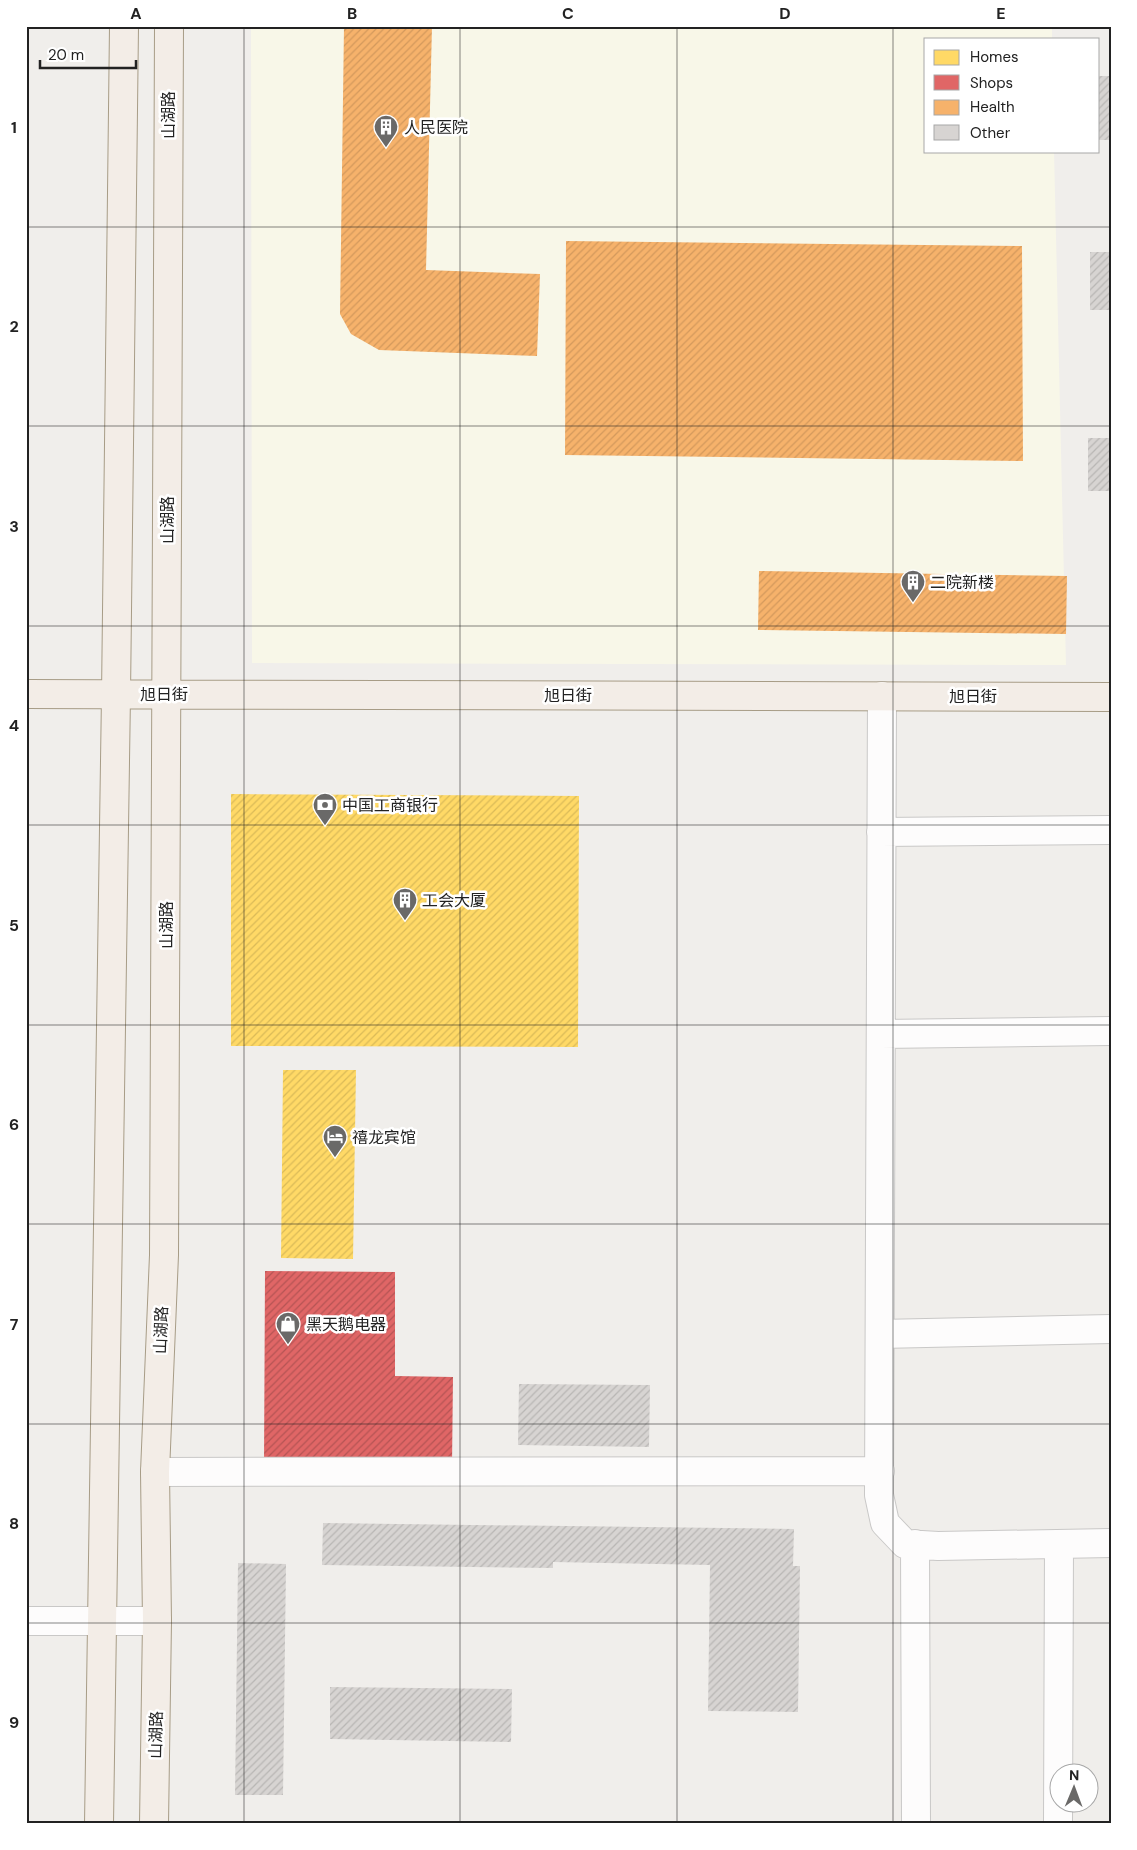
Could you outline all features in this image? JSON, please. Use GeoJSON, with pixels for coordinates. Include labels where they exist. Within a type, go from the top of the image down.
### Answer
{"type":"FeatureCollection","features":[{"type":"Feature","properties":{"kind":"main road"},"geometry":{"type":"LineString","coordinates":[[99,1824],[124,26]]}},
{"type":"Feature","properties":{"kind":"main road","name":"山湖路"},"geometry":{"type":"LineString","coordinates":[[154,1824],[157,1621],[156,1472],[164,1255],[169,26]]}},
{"type":"Feature","properties":{"kind":"main road","name":"旭日街"},"geometry":{"type":"LineString","coordinates":[[26,694],[1111,697]]}},
{"type":"Feature","properties":{"kind":"street"},"geometry":{"type":"LineString","coordinates":[[882,696],[880,1495],[885,1523],[905,1544],[1059,1545],[1111,1543]]}},
{"type":"Feature","properties":{"kind":"street"},"geometry":{"type":"LineString","coordinates":[[881,832],[1111,830]]}},
{"type":"Feature","properties":{"kind":"street"},"geometry":{"type":"LineString","coordinates":[[881,1034],[1111,1031]]}},
{"type":"Feature","properties":{"kind":"street"},"geometry":{"type":"LineString","coordinates":[[880,1334],[1111,1329]]}},
{"type":"Feature","properties":{"kind":"street"},"geometry":{"type":"LineString","coordinates":[[156,1472],[880,1471]]}},
{"type":"Feature","properties":{"kind":"street"},"geometry":{"type":"LineString","coordinates":[[916,1544],[916,1824]]}},
{"type":"Feature","properties":{"kind":"street"},"geometry":{"type":"LineString","coordinates":[[1058,1824],[1059,1545]]}},
{"type":"Feature","properties":{"kind":"street"},"geometry":{"type":"LineString","coordinates":[[26,1621],[157,1621]]}},
{"type":"Feature","properties":{"kind":"shaded area"},"geometry":{"type":"Polygon","coordinates":[[[251,26],[1052,26],[1052,38],[924,38],[924,152],[1054,152],[1066,665],[252,663],[251,26]]]}},
{"type":"Feature","properties":{"kind":"building: Homes","name":"工会大厦"},"geometry":{"type":"Polygon","coordinates":[[[231,794],[579,796],[578,1047],[231,1046],[231,794]]]}},
{"type":"Feature","properties":{"kind":"building: Homes"},"geometry":{"type":"Polygon","coordinates":[[[283,1070],[356,1070],[353,1259],[281,1258],[283,1070]]]}},
{"type":"Feature","properties":{"kind":"building: Shops"},"geometry":{"type":"Polygon","coordinates":[[[265,1271],[395,1272],[395,1376],[453,1377],[452,1466],[264,1465],[265,1271]]]}},
{"type":"Feature","properties":{"kind":"building: Health","name":"人民医院"},"geometry":{"type":"Polygon","coordinates":[[[344,26],[432,26],[426,270],[540,274],[537,356],[379,350],[351,334],[340,314],[344,26]]]}},
{"type":"Feature","properties":{"kind":"building: Health"},"geometry":{"type":"Polygon","coordinates":[[[566,241],[1022,246],[1023,461],[565,455],[566,241]]]}},
{"type":"Feature","properties":{"kind":"building: Health","name":"二院新楼"},"geometry":{"type":"Polygon","coordinates":[[[759,571],[1067,576],[1066,634],[758,630],[759,571]]]}},
{"type":"Feature","properties":{"kind":"building: Other"},"geometry":{"type":"Polygon","coordinates":[[[1100,76],[1111,76],[1111,140],[1100,140],[1100,76]]]}},
{"type":"Feature","properties":{"kind":"building: Other"},"geometry":{"type":"Polygon","coordinates":[[[1090,252],[1111,252],[1111,310],[1090,310],[1090,252]]]}},
{"type":"Feature","properties":{"kind":"building: Other"},"geometry":{"type":"Polygon","coordinates":[[[1088,438],[1111,438],[1111,491],[1088,491],[1088,438]]]}},
{"type":"Feature","properties":{"kind":"building: Other"},"geometry":{"type":"Polygon","coordinates":[[[519,1384],[650,1385],[649,1447],[518,1445],[519,1384]]]}},
{"type":"Feature","properties":{"kind":"building: Other"},"geometry":{"type":"Polygon","coordinates":[[[323,1523],[794,1529],[793,1566],[800,1566],[798,1712],[708,1711],[710,1565],[553,1562],[553,1568],[322,1565],[323,1523]]]}},
{"type":"Feature","properties":{"kind":"building: Other"},"geometry":{"type":"Polygon","coordinates":[[[238,1563],[286,1564],[283,1795],[235,1795],[238,1563]]]}},
{"type":"Feature","properties":{"kind":"building: Other"},"geometry":{"type":"Polygon","coordinates":[[[330,1687],[512,1689],[511,1742],[330,1739],[330,1687]]]}},
{"type":"Feature","properties":{"kind":"place","name":"人民医院"},"geometry":{"type":"Point","coordinates":[386,148]}},
{"type":"Feature","properties":{"kind":"place","name":"二院新楼"},"geometry":{"type":"Point","coordinates":[913,603]}},
{"type":"Feature","properties":{"kind":"place","name":"中国工商银行"},"geometry":{"type":"Point","coordinates":[325,826]}},
{"type":"Feature","properties":{"kind":"place","name":"工会大厦"},"geometry":{"type":"Point","coordinates":[405,921]}},
{"type":"Feature","properties":{"kind":"place","name":"禧龙宾馆"},"geometry":{"type":"Point","coordinates":[335,1158]}},
{"type":"Feature","properties":{"kind":"place","name":"黑天鹅电器"},"geometry":{"type":"Point","coordinates":[288,1345]}}]}
